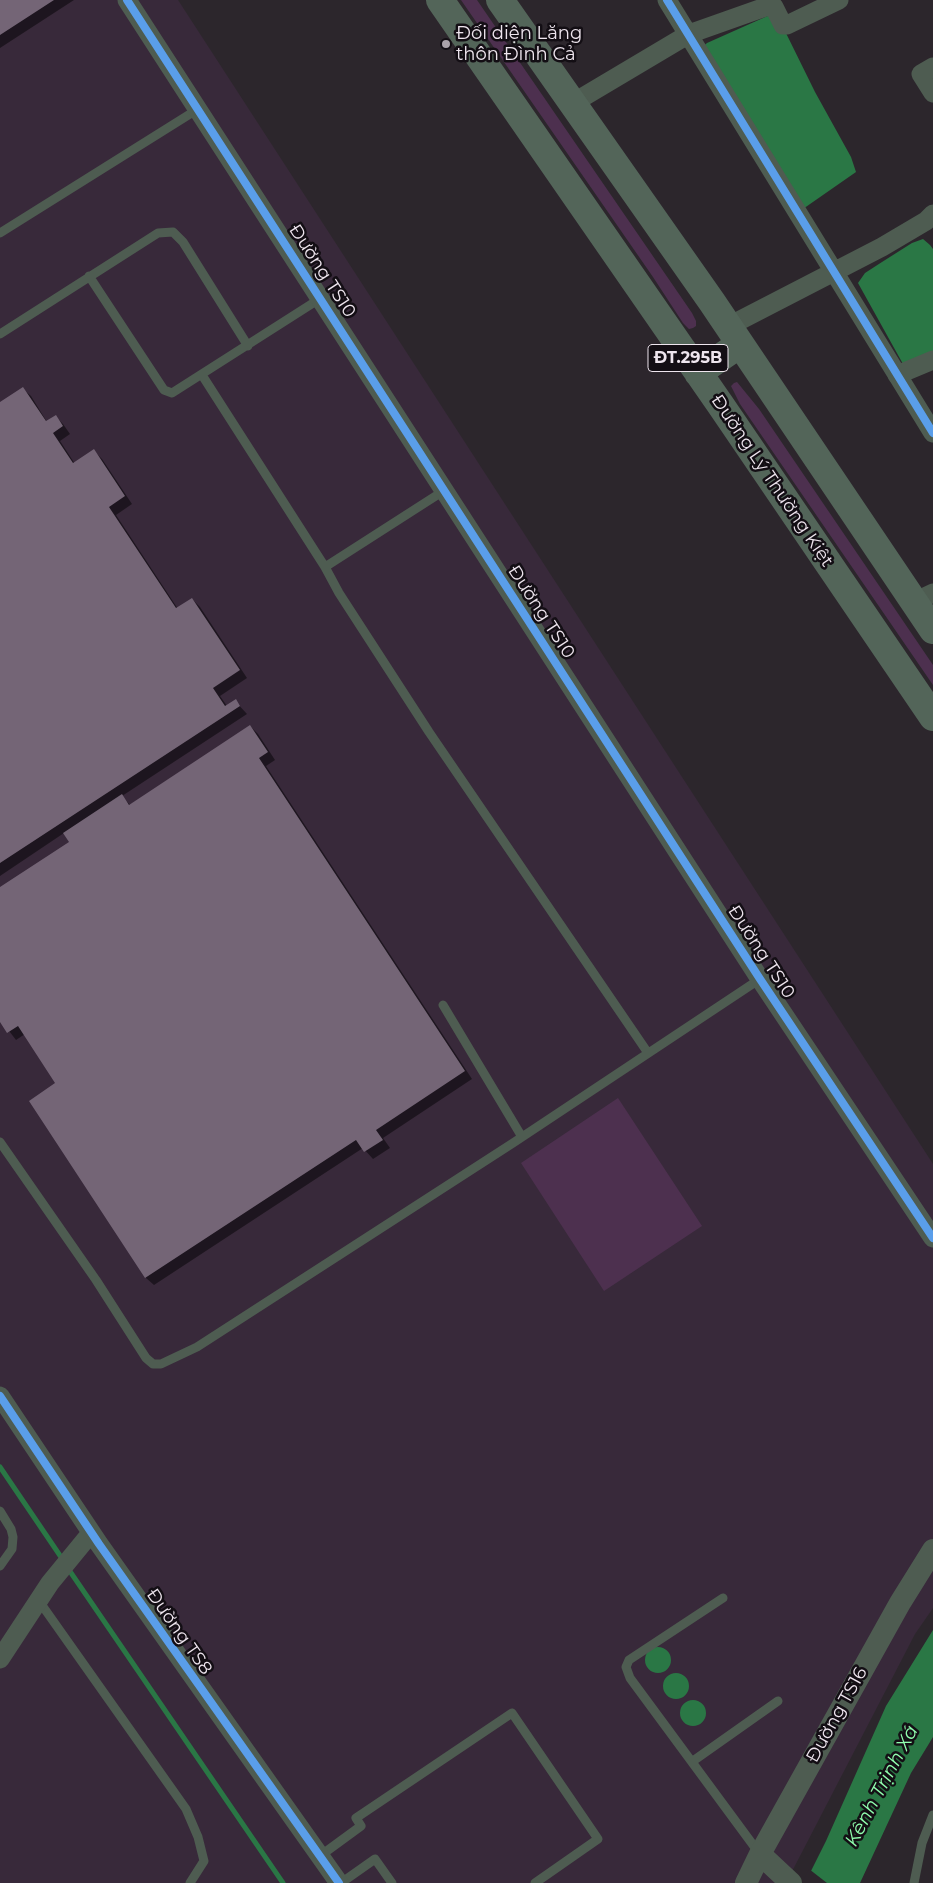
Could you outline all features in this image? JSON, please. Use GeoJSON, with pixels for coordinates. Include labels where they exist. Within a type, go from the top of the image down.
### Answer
{"type":"FeatureCollection","features":[{"type":"Feature","properties":{"kind":"main road","name":"Đường Lý Thường Kiệt"},"geometry":{"type":"LineString","coordinates":[[440,0],[933,717]]}},
{"type":"Feature","properties":{"kind":"main road","name":"ĐT.295B"},"geometry":{"type":"LineString","coordinates":[[500,0],[734,335],[923,598],[933,630]]}},
{"type":"Feature","properties":{"kind":"main road"},"geometry":{"type":"LineString","coordinates":[[698,373],[734,335]]}},
{"type":"Feature","properties":{"kind":"street","name":"Đường TS10"},"geometry":{"type":"LineString","coordinates":[[127,0],[760,979],[933,1238]]}},
{"type":"Feature","properties":{"kind":"street"},"geometry":{"type":"LineString","coordinates":[[667,0],[933,433]]}},
{"type":"Feature","properties":{"kind":"street"},"geometry":{"type":"LineString","coordinates":[[573,103],[689,34],[768,6],[774,7],[784,25],[787,25],[839,0]]}},
{"type":"Feature","properties":{"kind":"street"},"geometry":{"type":"LineString","coordinates":[[933,67],[921,74],[933,93]]}},
{"type":"Feature","properties":{"kind":"street"},"geometry":{"type":"LineString","coordinates":[[734,335],[833,272],[882,247],[933,216]]}},
{"type":"Feature","properties":{"kind":"street"},"geometry":{"type":"LineString","coordinates":[[897,375],[933,360]]}},
{"type":"Feature","properties":{"kind":"street","name":"Đường TS8"},"geometry":{"type":"LineString","coordinates":[[0,1396],[91,1533],[340,1883]]}},
{"type":"Feature","properties":{"kind":"street"},"geometry":{"type":"LineString","coordinates":[[0,1659],[50,1583],[91,1533]]}},
{"type":"Feature","properties":{"kind":"street","name":"Đường TS16"},"geometry":{"type":"LineString","coordinates":[[749,1881],[760,1854],[900,1602],[933,1550]]}},
{"type":"Feature","properties":{"kind":"street"},"geometry":{"type":"LineString","coordinates":[[760,1854],[791,1883]]}},
{"type":"Feature","properties":{"kind":"lane"},"geometry":{"type":"LineString","coordinates":[[0,233],[198,109]]}},
{"type":"Feature","properties":{"kind":"lane"},"geometry":{"type":"LineString","coordinates":[[0,334],[158,233],[173,232],[183,242],[248,346]]}},
{"type":"Feature","properties":{"kind":"lane"},"geometry":{"type":"LineString","coordinates":[[89,276],[164,390],[172,393],[202,376],[321,298]]}},
{"type":"Feature","properties":{"kind":"lane"},"geometry":{"type":"LineString","coordinates":[[202,376],[429,732],[648,1053]]}},
{"type":"Feature","properties":{"kind":"lane"},"geometry":{"type":"LineString","coordinates":[[325,567],[445,490]]}},
{"type":"Feature","properties":{"kind":"lane"},"geometry":{"type":"LineString","coordinates":[[0,1142],[96,1280],[146,1358],[153,1364],[161,1364],[171,1361],[206,1342],[522,1137],[760,979]]}},
{"type":"Feature","properties":{"kind":"lane"},"geometry":{"type":"LineString","coordinates":[[443,1005],[522,1137]]}},
{"type":"Feature","properties":{"kind":"lane"},"geometry":{"type":"LineString","coordinates":[[0,1511],[11,1529],[13,1537],[12,1549],[0,1566]]}},
{"type":"Feature","properties":{"kind":"lane"},"geometry":{"type":"LineString","coordinates":[[724,1598],[629,1660],[626,1667],[630,1678],[760,1854]]}},
{"type":"Feature","properties":{"kind":"lane"},"geometry":{"type":"LineString","coordinates":[[38,1601],[186,1809],[198,1837],[204,1861],[190,1883]]}},
{"type":"Feature","properties":{"kind":"lane"},"geometry":{"type":"LineString","coordinates":[[693,1761],[778,1701]]}},
{"type":"Feature","properties":{"kind":"lane"},"geometry":{"type":"LineString","coordinates":[[320,1856],[361,1826],[356,1818],[512,1713],[598,1839],[535,1883]]}},
{"type":"Feature","properties":{"kind":"lane"},"geometry":{"type":"LineString","coordinates":[[914,1883],[922,1843],[933,1816]]}},
{"type":"Feature","properties":{"kind":"lane"},"geometry":{"type":"LineString","coordinates":[[340,1883],[375,1859],[392,1883]]}},
{"type":"Feature","properties":{"kind":"shaded area"},"geometry":{"type":"Polygon","coordinates":[[[0,0],[178,0],[933,1164],[933,1608],[915,1634],[786,1883],[0,1883],[0,0]]]}},
{"type":"Feature","properties":{"kind":"shaded area"},"geometry":{"type":"Polygon","coordinates":[[[461,0],[477,0],[692,313],[696,326],[689,329],[683,323],[461,0]]]}},
{"type":"Feature","properties":{"kind":"shaded area"},"geometry":{"type":"Polygon","coordinates":[[[737,382],[759,409],[933,665],[933,685],[740,404],[731,386],[737,382]]]}},
{"type":"Feature","properties":{"kind":"shaded area"},"geometry":{"type":"Polygon","coordinates":[[[618,1098],[702,1226],[604,1291],[521,1163],[618,1098]]]}},
{"type":"Feature","properties":{"kind":"water"},"geometry":{"type":"Polygon","coordinates":[[[772,14],[781,23],[815,92],[851,157],[856,172],[800,211],[698,51],[707,43],[772,14]]]}},
{"type":"Feature","properties":{"kind":"water"},"geometry":{"type":"Polygon","coordinates":[[[923,239],[933,249],[933,352],[903,364],[858,283],[865,273],[912,243],[923,239]]]}},
{"type":"Feature","properties":{"kind":"water","name":"Kênh Trịnh Xá"},"geometry":{"type":"Polygon","coordinates":[[[933,1630],[933,1737],[911,1773],[860,1883],[805,1883],[826,1841],[886,1706],[933,1630]]]}},
{"type":"Feature","properties":{"kind":"water"},"geometry":{"type":"Polygon","coordinates":[[[658,1647],[667,1651],[671,1660],[667,1669],[658,1673],[649,1669],[645,1660],[649,1651],[658,1647]]]}},
{"type":"Feature","properties":{"kind":"water"},"geometry":{"type":"Polygon","coordinates":[[[676,1673],[685,1677],[689,1686],[685,1695],[676,1699],[667,1695],[663,1686],[667,1677],[676,1673]]]}},
{"type":"Feature","properties":{"kind":"water"},"geometry":{"type":"Polygon","coordinates":[[[693,1700],[702,1704],[706,1713],[702,1722],[693,1726],[684,1722],[680,1713],[684,1704],[693,1700]]]}},
{"type":"Feature","properties":{"kind":"pier"},"geometry":{"type":"Polygon","coordinates":[[[809,1869],[827,1883],[802,1883],[809,1869]]]}},
{"type":"Feature","properties":{"kind":"building"},"geometry":{"type":"Polygon","coordinates":[[[0,0],[54,0],[0,35],[0,0]]]}},
{"type":"Feature","properties":{"kind":"building"},"geometry":{"type":"Polygon","coordinates":[[[23,387],[46,421],[56,415],[63,426],[53,433],[73,463],[94,449],[125,496],[109,507],[176,608],[192,598],[240,670],[213,688],[225,706],[236,699],[240,706],[0,863],[0,402],[23,387]]]}},
{"type":"Feature","properties":{"kind":"building"},"geometry":{"type":"Polygon","coordinates":[[[250,725],[268,752],[259,758],[465,1071],[376,1130],[383,1140],[364,1152],[356,1140],[145,1278],[29,1101],[55,1083],[18,1026],[7,1033],[0,1022],[0,887],[69,842],[63,833],[122,794],[129,805],[250,725]]]}},
{"type":"Feature","properties":{"kind":"waterway"},"geometry":{"type":"LineString","coordinates":[[0,1467],[63,1560]]}},
{"type":"Feature","properties":{"kind":"waterway"},"geometry":{"type":"LineString","coordinates":[[67,1567],[283,1883]]}},
{"type":"Feature","properties":{"kind":"cycle path"},"geometry":{"type":"LineString","coordinates":[[127,0],[760,979],[933,1238]]}},
{"type":"Feature","properties":{"kind":"cycle path"},"geometry":{"type":"LineString","coordinates":[[667,0],[933,433]]}},
{"type":"Feature","properties":{"kind":"cycle path"},"geometry":{"type":"LineString","coordinates":[[0,1396],[99,1544],[339,1883]]}},
{"type":"Feature","properties":{"kind":"place","name":"Đối diện Lăng thôn Đình Cả"},"geometry":{"type":"Point","coordinates":[446,44]}}]}
